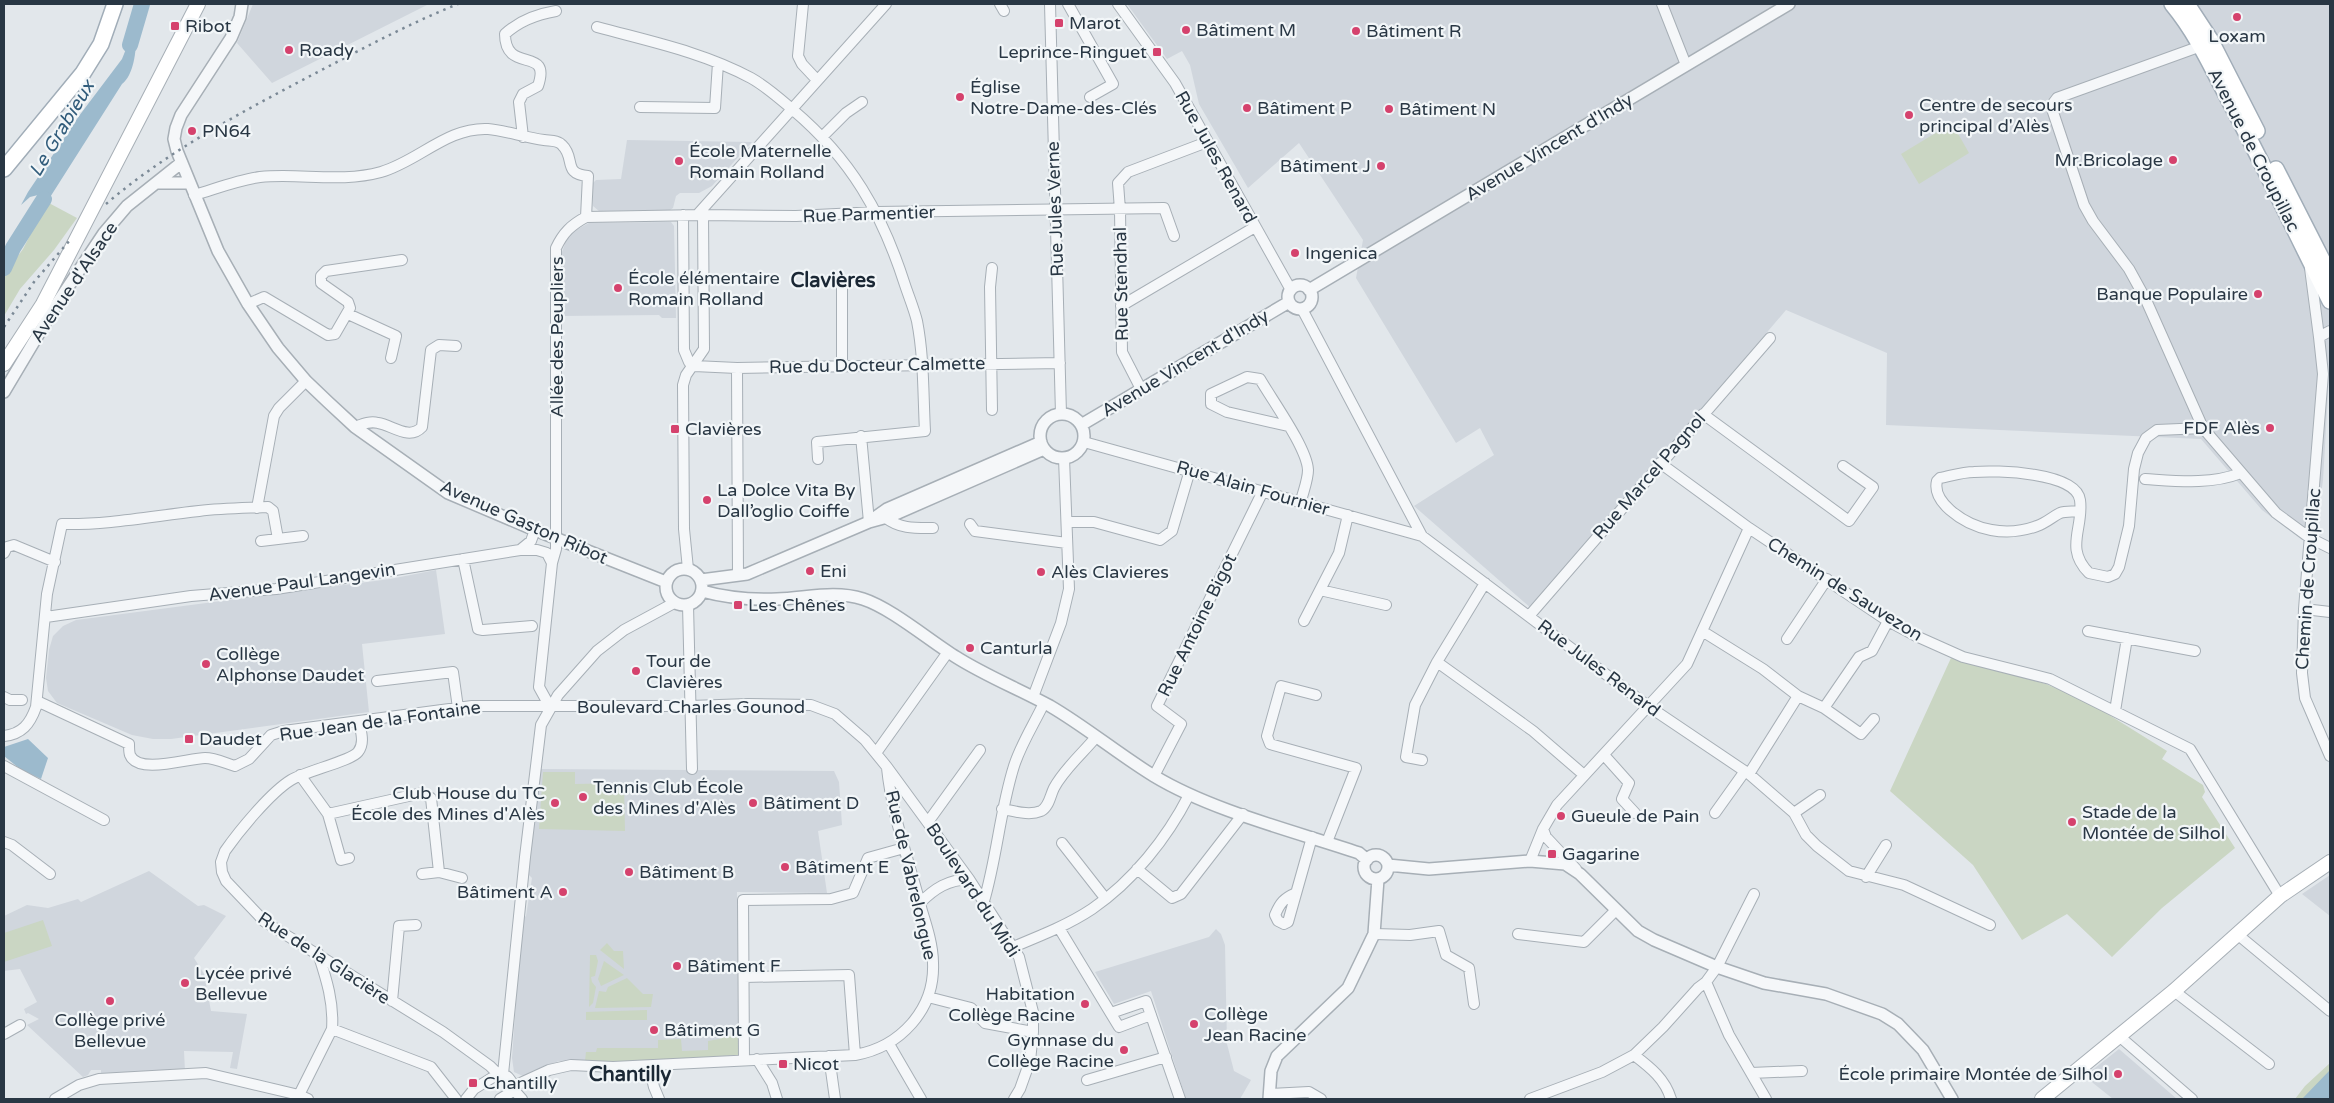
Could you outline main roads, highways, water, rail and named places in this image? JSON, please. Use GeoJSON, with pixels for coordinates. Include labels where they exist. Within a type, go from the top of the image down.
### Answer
{"type":"FeatureCollection","features":[{"type":"Feature","properties":{"kind":"main road"},"geometry":{"type":"LineString","coordinates":[[4,157],[22,138],[77,68],[92,43],[105,4]]}},
{"type":"Feature","properties":{"kind":"main road"},"geometry":{"type":"LineString","coordinates":[[4,169],[83,73],[101,44],[114,4]]}},
{"type":"Feature","properties":{"kind":"main road"},"geometry":{"type":"LineString","coordinates":[[4,364],[47,297],[198,4]]}},
{"type":"Feature","properties":{"kind":"main road","name":"Avenue de Croupillac"},"geometry":{"type":"LineString","coordinates":[[2172,4],[2188,23],[2201,46],[2262,162],[2330,301]]}},
{"type":"Feature","properties":{"kind":"main road","name":"Avenue de Croupillac"},"geometry":{"type":"LineString","coordinates":[[2192,8],[2210,39],[2330,275]]}},
{"type":"Feature","properties":{"kind":"main road"},"geometry":{"type":"LineString","coordinates":[[2042,1099],[2174,991],[2280,896],[2330,862]]}},
{"type":"Feature","properties":{"kind":"water"},"geometry":{"type":"Polygon","coordinates":[[[136,24],[136,48],[133,65],[127,79],[47,202],[34,216],[39,200],[38,195],[30,197],[21,205],[79,116],[122,59],[136,24]]]}},
{"type":"Feature","properties":{"kind":"water"},"geometry":{"type":"Polygon","coordinates":[[[28,739],[48,758],[41,779],[20,769],[4,756],[4,747],[28,739]]]}},
{"type":"Feature","properties":{"kind":"water"},"geometry":{"type":"Polygon","coordinates":[[[2330,1070],[2330,1099],[2302,1099],[2330,1070]]]}},
{"type":"Feature","properties":{"kind":"waterway","name":"Le Grabieux"},"geometry":{"type":"LineString","coordinates":[[130,45],[142,4]]}},
{"type":"Feature","properties":{"kind":"waterway","name":"Le Grabieux"},"geometry":{"type":"LineString","coordinates":[[4,268],[13,248],[44,199]]}},
{"type":"Feature","properties":{"kind":"railway"},"geometry":{"type":"LineString","coordinates":[[106,204],[154,167],[205,134],[285,89],[384,38],[458,4]]}},
{"type":"Feature","properties":{"kind":"railway"},"geometry":{"type":"LineString","coordinates":[[4,327],[34,282],[70,240]]}},
{"type":"Feature","properties":{"kind":"place","name":"Loxam"},"geometry":{"type":"Point","coordinates":[2237,17]}},
{"type":"Feature","properties":{"kind":"place","name":"Marot"},"geometry":{"type":"Point","coordinates":[1059,23]}},
{"type":"Feature","properties":{"kind":"place","name":"Ribot"},"geometry":{"type":"Point","coordinates":[175,26]}},
{"type":"Feature","properties":{"kind":"place","name":"Bâtiment M"},"geometry":{"type":"Point","coordinates":[1186,30]}},
{"type":"Feature","properties":{"kind":"place","name":"Bâtiment R"},"geometry":{"type":"Point","coordinates":[1356,31]}},
{"type":"Feature","properties":{"kind":"place","name":"Roady"},"geometry":{"type":"Point","coordinates":[289,50]}},
{"type":"Feature","properties":{"kind":"place","name":"Leprince-Ringuet"},"geometry":{"type":"Point","coordinates":[1157,52]}},
{"type":"Feature","properties":{"kind":"place","name":"Église Notre-Dame-des-Clés"},"geometry":{"type":"Point","coordinates":[960,97]}},
{"type":"Feature","properties":{"kind":"place","name":"Bâtiment P"},"geometry":{"type":"Point","coordinates":[1247,108]}},
{"type":"Feature","properties":{"kind":"place","name":"Bâtiment N"},"geometry":{"type":"Point","coordinates":[1389,109]}},
{"type":"Feature","properties":{"kind":"place","name":"Centre de secours principal d'Alès"},"geometry":{"type":"Point","coordinates":[1909,115]}},
{"type":"Feature","properties":{"kind":"place","name":"PN64"},"geometry":{"type":"Point","coordinates":[192,131]}},
{"type":"Feature","properties":{"kind":"place","name":"Mr.Bricolage"},"geometry":{"type":"Point","coordinates":[2173,160]}},
{"type":"Feature","properties":{"kind":"place","name":"École Maternelle Romain Rolland"},"geometry":{"type":"Point","coordinates":[679,161]}},
{"type":"Feature","properties":{"kind":"place","name":"Bâtiment J"},"geometry":{"type":"Point","coordinates":[1381,166]}},
{"type":"Feature","properties":{"kind":"place","name":"Ingenica"},"geometry":{"type":"Point","coordinates":[1295,253]}},
{"type":"Feature","properties":{"kind":"place","name":"École élémentaire Romain Rolland"},"geometry":{"type":"Point","coordinates":[618,288]}},
{"type":"Feature","properties":{"kind":"place","name":"Banque Populaire"},"geometry":{"type":"Point","coordinates":[2258,294]}},
{"type":"Feature","properties":{"kind":"place","name":"FDF Alès"},"geometry":{"type":"Point","coordinates":[2270,428]}},
{"type":"Feature","properties":{"kind":"place","name":"Clavières"},"geometry":{"type":"Point","coordinates":[675,429]}},
{"type":"Feature","properties":{"kind":"place","name":"La Dolce Vita By Dall’oglio Coiffe"},"geometry":{"type":"Point","coordinates":[707,500]}},
{"type":"Feature","properties":{"kind":"place","name":"Eni"},"geometry":{"type":"Point","coordinates":[810,571]}},
{"type":"Feature","properties":{"kind":"place","name":"Alès Clavieres"},"geometry":{"type":"Point","coordinates":[1041,572]}},
{"type":"Feature","properties":{"kind":"place","name":"Les Chênes"},"geometry":{"type":"Point","coordinates":[738,605]}},
{"type":"Feature","properties":{"kind":"place","name":"Canturla"},"geometry":{"type":"Point","coordinates":[970,648]}},
{"type":"Feature","properties":{"kind":"place","name":"Collège Alphonse Daudet"},"geometry":{"type":"Point","coordinates":[206,664]}},
{"type":"Feature","properties":{"kind":"place","name":"Tour de Clavières"},"geometry":{"type":"Point","coordinates":[636,671]}},
{"type":"Feature","properties":{"kind":"place","name":"Daudet"},"geometry":{"type":"Point","coordinates":[189,739]}},
{"type":"Feature","properties":{"kind":"place","name":"Tennis Club École des Mines d'Alès"},"geometry":{"type":"Point","coordinates":[583,797]}},
{"type":"Feature","properties":{"kind":"place","name":"Club House du TC École des Mines d'Alès"},"geometry":{"type":"Point","coordinates":[555,803]}},
{"type":"Feature","properties":{"kind":"place","name":"Bâtiment D"},"geometry":{"type":"Point","coordinates":[753,803]}},
{"type":"Feature","properties":{"kind":"place","name":"Gueule de Pain"},"geometry":{"type":"Point","coordinates":[1561,816]}},
{"type":"Feature","properties":{"kind":"place","name":"Stade de la Montée de Silhol"},"geometry":{"type":"Point","coordinates":[2072,822]}},
{"type":"Feature","properties":{"kind":"place","name":"Gagarine"},"geometry":{"type":"Point","coordinates":[1552,854]}},
{"type":"Feature","properties":{"kind":"place","name":"Bâtiment E"},"geometry":{"type":"Point","coordinates":[785,867]}},
{"type":"Feature","properties":{"kind":"place","name":"Bâtiment B"},"geometry":{"type":"Point","coordinates":[629,872]}},
{"type":"Feature","properties":{"kind":"place","name":"Bâtiment A"},"geometry":{"type":"Point","coordinates":[563,892]}},
{"type":"Feature","properties":{"kind":"place","name":"Bâtiment F"},"geometry":{"type":"Point","coordinates":[677,966]}},
{"type":"Feature","properties":{"kind":"place","name":"Lycée privé Bellevue"},"geometry":{"type":"Point","coordinates":[185,983]}},
{"type":"Feature","properties":{"kind":"place","name":"Collège privé Bellevue"},"geometry":{"type":"Point","coordinates":[110,1001]}},
{"type":"Feature","properties":{"kind":"place","name":"Habitation Collège Racine"},"geometry":{"type":"Point","coordinates":[1085,1004]}},
{"type":"Feature","properties":{"kind":"place","name":"Collège Jean Racine"},"geometry":{"type":"Point","coordinates":[1194,1024]}},
{"type":"Feature","properties":{"kind":"place","name":"Bâtiment G"},"geometry":{"type":"Point","coordinates":[654,1030]}},
{"type":"Feature","properties":{"kind":"place","name":"Gymnase du Collège Racine"},"geometry":{"type":"Point","coordinates":[1124,1050]}},
{"type":"Feature","properties":{"kind":"place","name":"Nicot"},"geometry":{"type":"Point","coordinates":[783,1064]}},
{"type":"Feature","properties":{"kind":"place","name":"École primaire Montée de Silhol"},"geometry":{"type":"Point","coordinates":[2118,1074]}},
{"type":"Feature","properties":{"kind":"place","name":"Chantilly"},"geometry":{"type":"Point","coordinates":[473,1083]}},
{"type":"Feature","properties":{"kind":"district","name":"Clavières"},"geometry":{"type":"Point","coordinates":[833,280]}},
{"type":"Feature","properties":{"kind":"district","name":"Chantilly"},"geometry":{"type":"Point","coordinates":[630,1074]}}]}
